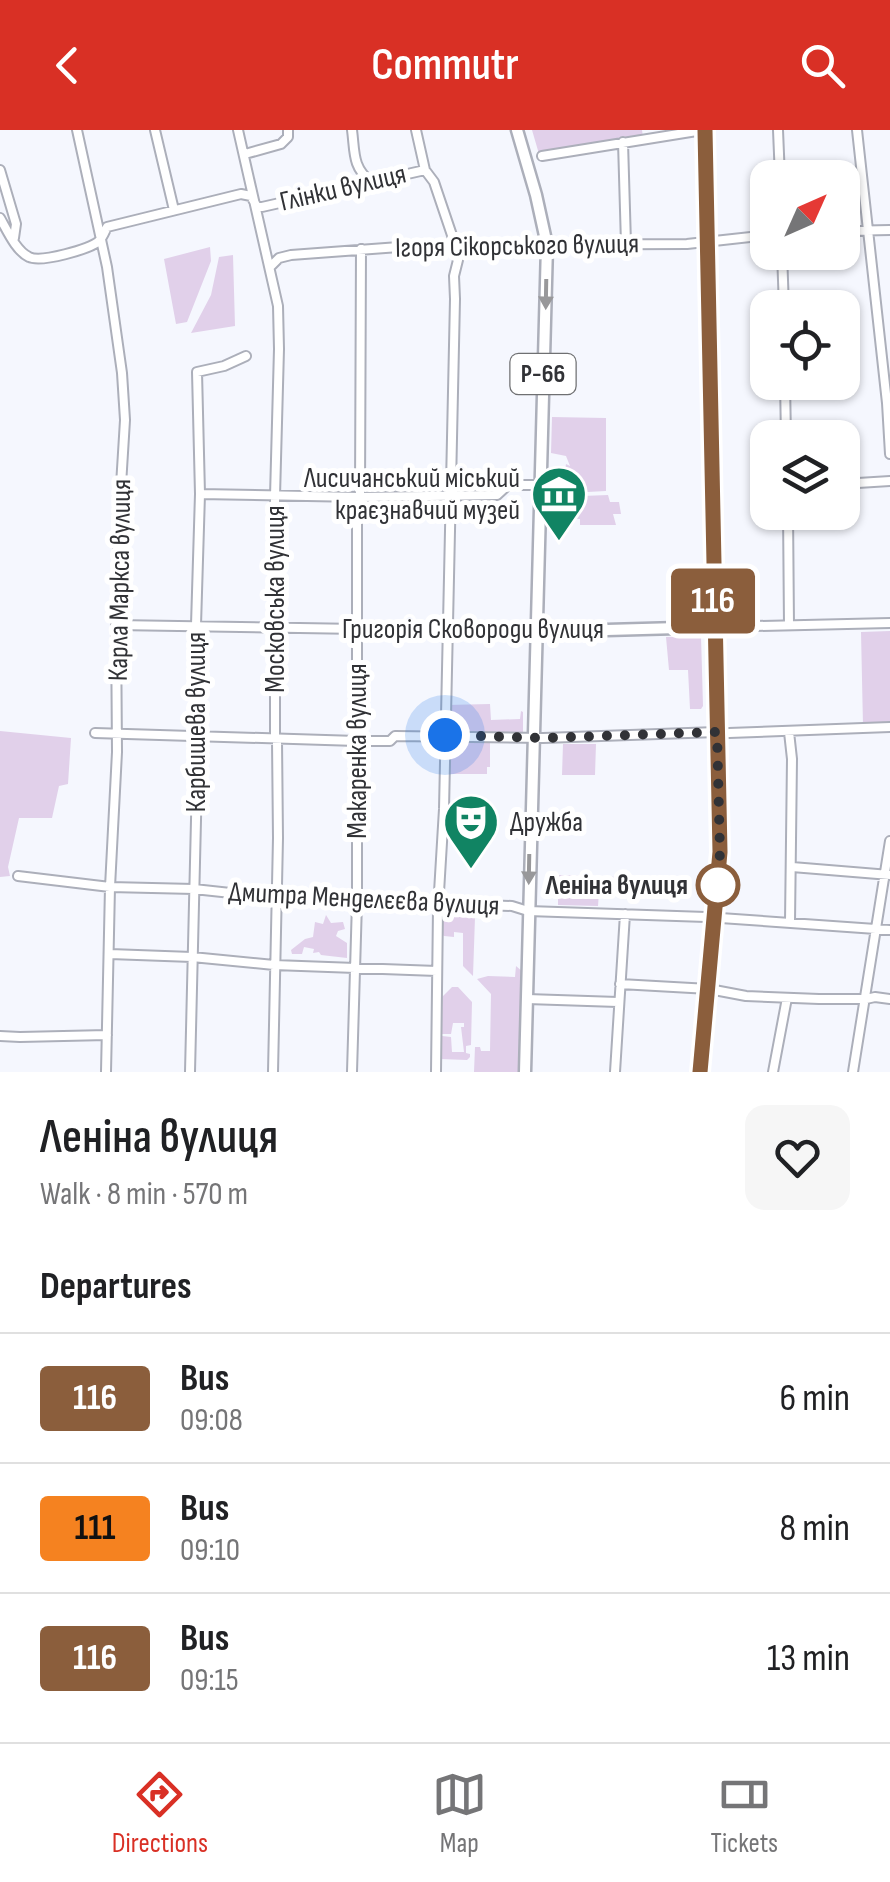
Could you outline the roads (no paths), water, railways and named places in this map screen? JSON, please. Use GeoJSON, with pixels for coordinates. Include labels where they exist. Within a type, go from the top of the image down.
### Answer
{"type":"FeatureCollection","features":[{"type":"Feature","properties":{"kind":"main road","name":"Р-66"},"geometry":{"type":"LineString","coordinates":[[517,130],[547,245],[525,1072]]}},
{"type":"Feature","properties":{"kind":"main road"},"geometry":{"type":"LineString","coordinates":[[700,1072],[720,852],[723,733],[714,627],[704,130]]}},
{"type":"Feature","properties":{"kind":"main road","name":"Григорія Сковороди вулиця"},"geometry":{"type":"LineString","coordinates":[[535,632],[714,627]]}},
{"type":"Feature","properties":{"kind":"street","name":"Карла Маркса вулиця"},"geometry":{"type":"LineString","coordinates":[[76,130],[101,239],[125,408],[106,1072]]}},
{"type":"Feature","properties":{"kind":"street"},"geometry":{"type":"LineString","coordinates":[[155,130],[174,210]]}},
{"type":"Feature","properties":{"kind":"street","name":"Московська вулиця"},"geometry":{"type":"LineString","coordinates":[[238,130],[278,306],[273,1072]]}},
{"type":"Feature","properties":{"kind":"street"},"geometry":{"type":"LineString","coordinates":[[244,154],[281,144],[288,130]]}},
{"type":"Feature","properties":{"kind":"street"},"geometry":{"type":"LineString","coordinates":[[352,130],[354,161],[371,182]]}},
{"type":"Feature","properties":{"kind":"street"},"geometry":{"type":"LineString","coordinates":[[416,130],[425,170],[434,182],[459,256],[452,286],[455,299],[436,1072]]}},
{"type":"Feature","properties":{"kind":"street"},"geometry":{"type":"LineString","coordinates":[[542,156],[704,130]]}},
{"type":"Feature","properties":{"kind":"street"},"geometry":{"type":"LineString","coordinates":[[778,130],[779,160]]}},
{"type":"Feature","properties":{"kind":"street"},"geometry":{"type":"LineString","coordinates":[[857,130],[890,454]]}},
{"type":"Feature","properties":{"kind":"street"},"geometry":{"type":"LineString","coordinates":[[623,142],[626,244]]}},
{"type":"Feature","properties":{"kind":"street"},"geometry":{"type":"LineString","coordinates":[[0,170],[16,224],[14,240]]}},
{"type":"Feature","properties":{"kind":"street","name":"Глінки вулиця"},"geometry":{"type":"LineString","coordinates":[[14,240],[22,252],[34,259],[89,247],[101,239],[107,227],[241,194],[251,196],[257,207],[425,170]]}},
{"type":"Feature","properties":{"kind":"street"},"geometry":{"type":"LineString","coordinates":[[0,218],[14,240]]}},
{"type":"Feature","properties":{"kind":"street"},"geometry":{"type":"LineString","coordinates":[[860,230],[890,230]]}},
{"type":"Feature","properties":{"kind":"street","name":"Ігоря Сікорського вулиця"},"geometry":{"type":"LineString","coordinates":[[270,267],[279,258],[291,255],[362,250],[706,242],[750,237]]}},
{"type":"Feature","properties":{"kind":"street","name":"Макаренка вулиця"},"geometry":{"type":"LineString","coordinates":[[352,1072],[362,250]]}},
{"type":"Feature","properties":{"kind":"street","name":"Карбишева вулиця"},"geometry":{"type":"LineString","coordinates":[[190,1072],[198,736],[197,372],[246,356]]}},
{"type":"Feature","properties":{"kind":"street"},"geometry":{"type":"LineString","coordinates":[[860,483],[890,481]]}},
{"type":"Feature","properties":{"kind":"street"},"geometry":{"type":"LineString","coordinates":[[200,494],[498,495],[508,485],[540,485]]}},
{"type":"Feature","properties":{"kind":"street"},"geometry":{"type":"LineString","coordinates":[[788,530],[789,625]]}},
{"type":"Feature","properties":{"kind":"street","name":"Григорія Сковороди вулиця"},"geometry":{"type":"LineString","coordinates":[[714,627],[890,623]]}},
{"type":"Feature","properties":{"kind":"street","name":"Григорія Сковороди вулиця"},"geometry":{"type":"LineString","coordinates":[[116,625],[535,632]]}},
{"type":"Feature","properties":{"kind":"street"},"geometry":{"type":"LineString","coordinates":[[95,733],[390,741],[394,736],[533,737],[890,728]]}},
{"type":"Feature","properties":{"kind":"street"},"geometry":{"type":"LineString","coordinates":[[790,732],[790,922]]}},
{"type":"Feature","properties":{"kind":"street"},"geometry":{"type":"LineString","coordinates":[[853,1072],[888,875],[890,841]]}},
{"type":"Feature","properties":{"kind":"street"},"geometry":{"type":"LineString","coordinates":[[792,867],[888,875]]}},
{"type":"Feature","properties":{"kind":"street","name":"Дмитра Менделєєва вулиця"},"geometry":{"type":"LineString","coordinates":[[18,876],[277,898],[516,906],[528,911],[890,930]]}},
{"type":"Feature","properties":{"kind":"street"},"geometry":{"type":"LineString","coordinates":[[615,1072],[625,914]]}},
{"type":"Feature","properties":{"kind":"street"},"geometry":{"type":"LineString","coordinates":[[110,954],[437,971]]}},
{"type":"Feature","properties":{"kind":"street"},"geometry":{"type":"LineString","coordinates":[[620,984],[746,996],[890,999]]}},
{"type":"Feature","properties":{"kind":"street"},"geometry":{"type":"LineString","coordinates":[[773,1072],[787,998]]}},
{"type":"Feature","properties":{"kind":"street"},"geometry":{"type":"LineString","coordinates":[[527,999],[618,1002]]}},
{"type":"Feature","properties":{"kind":"street"},"geometry":{"type":"LineString","coordinates":[[0,1036],[107,1035]]}},
{"type":"Feature","properties":{"kind":"place","name":"Лисичанський міський краєзнавчий музей"},"geometry":{"type":"Point","coordinates":[559,543]}},
{"type":"Feature","properties":{"kind":"place","name":"Дружба"},"geometry":{"type":"Point","coordinates":[471,871]}},
{"type":"Feature","properties":{"kind":"place","name":"Леніна вулиця"},"geometry":{"type":"Point","coordinates":[718,885]}}]}
